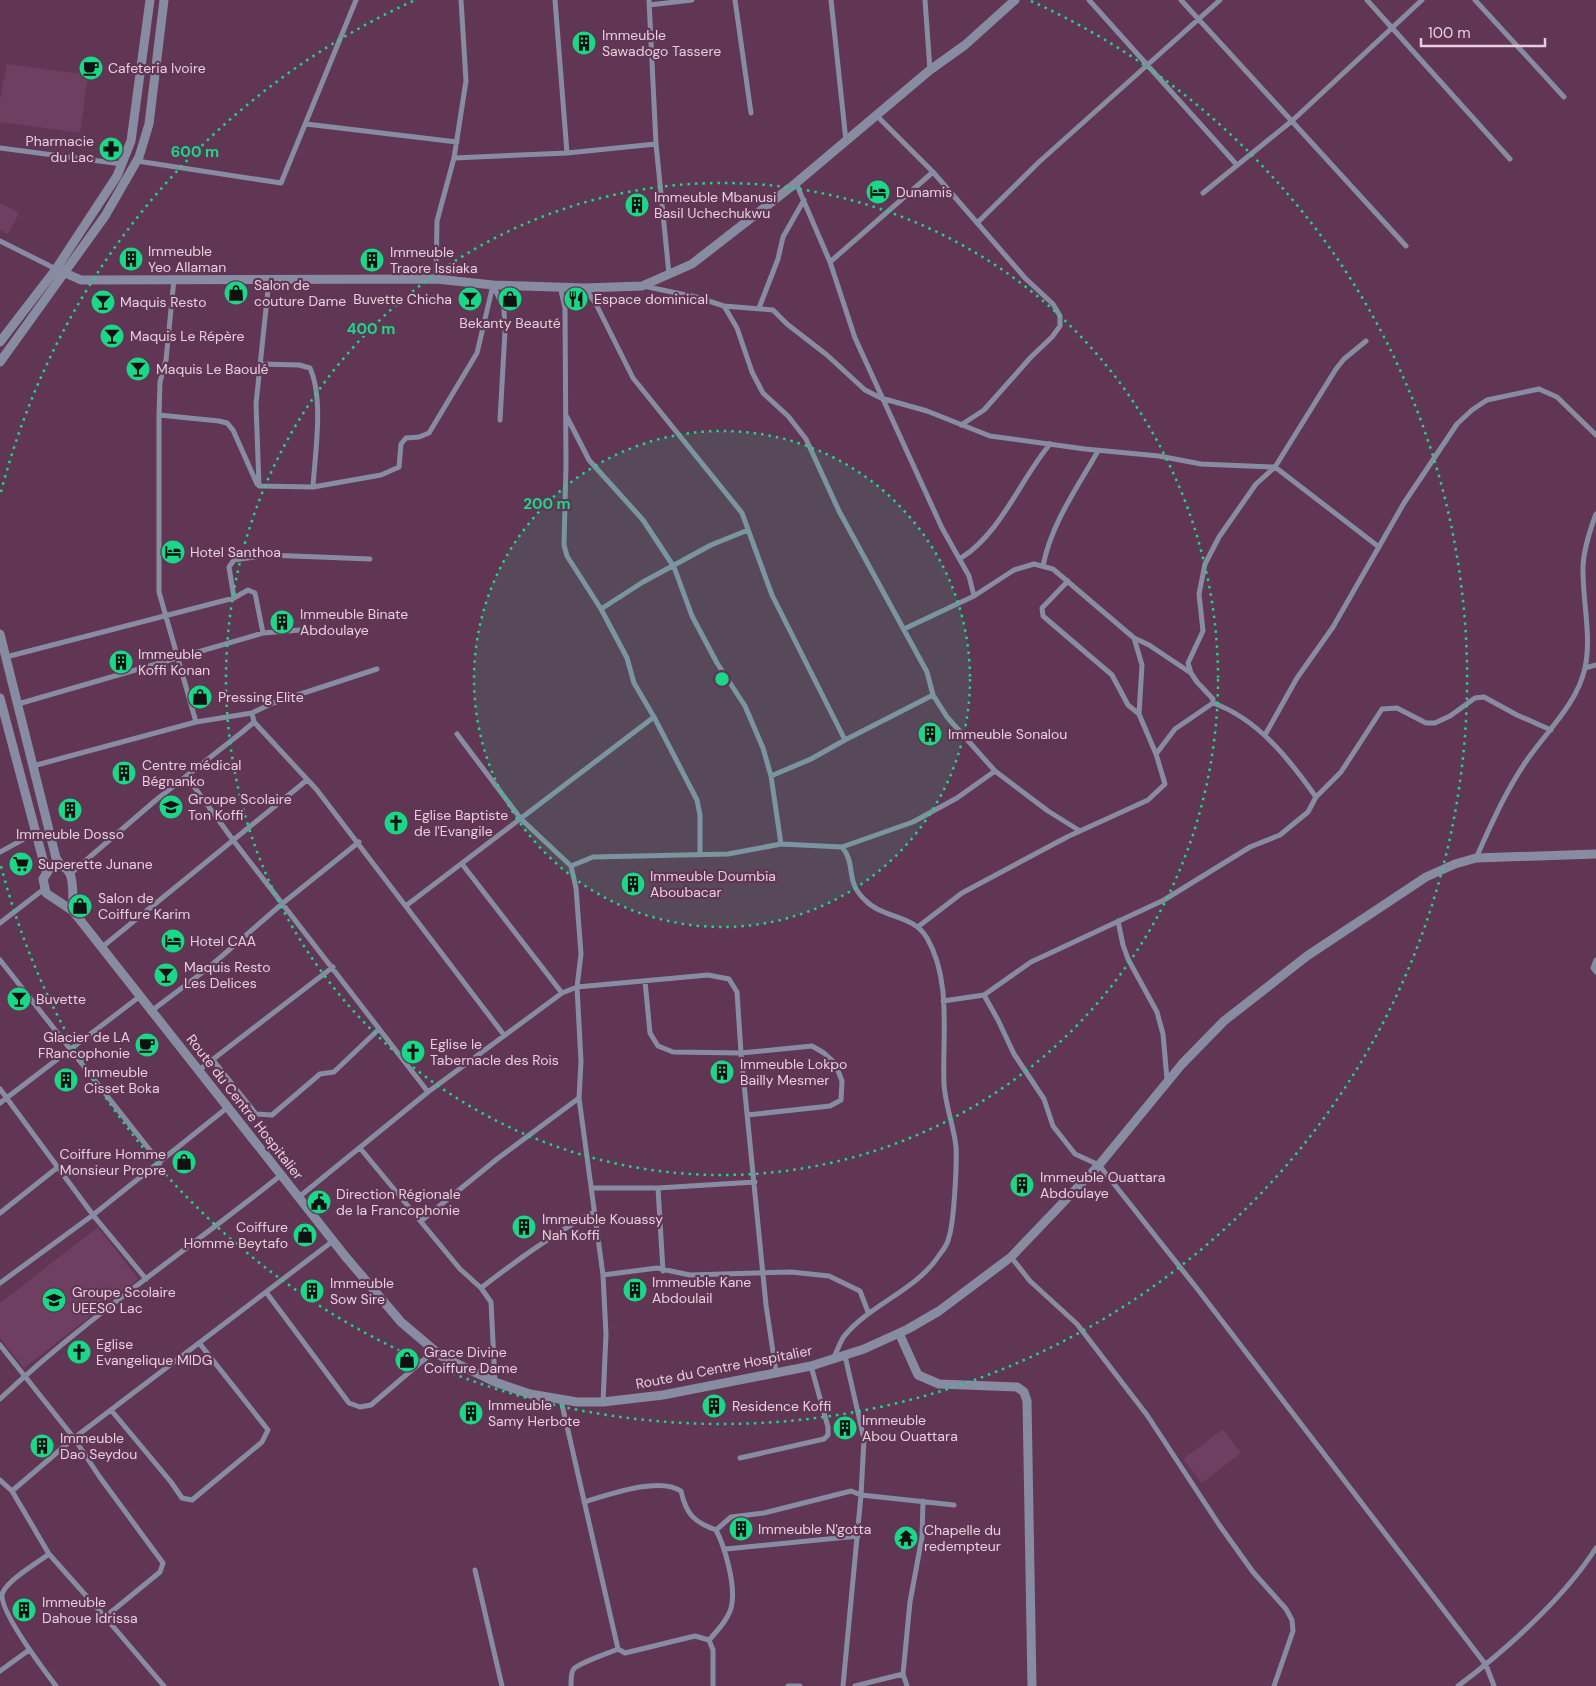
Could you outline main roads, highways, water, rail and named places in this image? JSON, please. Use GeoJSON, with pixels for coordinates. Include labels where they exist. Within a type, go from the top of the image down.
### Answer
{"type":"FeatureCollection","features":[{"type":"Feature","properties":{"kind":"place","name":"Immeuble Sawadogo Tassere"},"geometry":{"type":"Point","coordinates":[584,43]}},
{"type":"Feature","properties":{"kind":"place","name":"Cafeteria Ivoire"},"geometry":{"type":"Point","coordinates":[91,68]}},
{"type":"Feature","properties":{"kind":"place","name":"Pharmacie du Lac"},"geometry":{"type":"Point","coordinates":[111,149]}},
{"type":"Feature","properties":{"kind":"place","name":"Dunamis"},"geometry":{"type":"Point","coordinates":[878,192]}},
{"type":"Feature","properties":{"kind":"place","name":"Immeuble Mbanusi Basil Uchechukwu"},"geometry":{"type":"Point","coordinates":[637,205]}},
{"type":"Feature","properties":{"kind":"place","name":"Immeuble Yeo Allaman"},"geometry":{"type":"Point","coordinates":[131,259]}},
{"type":"Feature","properties":{"kind":"place","name":"Immeuble Traore Issiaka"},"geometry":{"type":"Point","coordinates":[372,260]}},
{"type":"Feature","properties":{"kind":"place","name":"Salon de couture Dame"},"geometry":{"type":"Point","coordinates":[236,293]}},
{"type":"Feature","properties":{"kind":"place","name":"Buvette Chicha"},"geometry":{"type":"Point","coordinates":[470,299]}},
{"type":"Feature","properties":{"kind":"place","name":"Bekanty Beauté"},"geometry":{"type":"Point","coordinates":[510,299]}},
{"type":"Feature","properties":{"kind":"place","name":"Espace dominical"},"geometry":{"type":"Point","coordinates":[576,299]}},
{"type":"Feature","properties":{"kind":"place","name":"Maquis Resto"},"geometry":{"type":"Point","coordinates":[103,302]}},
{"type":"Feature","properties":{"kind":"place","name":"Maquis Le Répère"},"geometry":{"type":"Point","coordinates":[112,336]}},
{"type":"Feature","properties":{"kind":"place","name":"Maquis Le Baoulé"},"geometry":{"type":"Point","coordinates":[138,369]}},
{"type":"Feature","properties":{"kind":"place","name":"Hotel Santhoa"},"geometry":{"type":"Point","coordinates":[173,552]}},
{"type":"Feature","properties":{"kind":"place","name":"Immeuble Binate Abdoulaye"},"geometry":{"type":"Point","coordinates":[282,622]}},
{"type":"Feature","properties":{"kind":"place","name":"Immeuble Koffi Konan"},"geometry":{"type":"Point","coordinates":[121,662]}},
{"type":"Feature","properties":{"kind":"place","name":"Pressing Elite"},"geometry":{"type":"Point","coordinates":[200,697]}},
{"type":"Feature","properties":{"kind":"place","name":"Immeuble Sonalou"},"geometry":{"type":"Point","coordinates":[930,734]}},
{"type":"Feature","properties":{"kind":"place","name":"Centre médical Bégnanko"},"geometry":{"type":"Point","coordinates":[124,773]}},
{"type":"Feature","properties":{"kind":"place","name":"Groupe Scolaire Ton Koffi"},"geometry":{"type":"Point","coordinates":[171,807]}},
{"type":"Feature","properties":{"kind":"place","name":"Immeuble Dosso"},"geometry":{"type":"Point","coordinates":[70,810]}},
{"type":"Feature","properties":{"kind":"place","name":"Eglise Baptiste de l'Evangile"},"geometry":{"type":"Point","coordinates":[396,823]}},
{"type":"Feature","properties":{"kind":"place","name":"Superette Junane"},"geometry":{"type":"Point","coordinates":[21,864]}},
{"type":"Feature","properties":{"kind":"place","name":"Immeuble Doumbia Aboubacar"},"geometry":{"type":"Point","coordinates":[633,884]}},
{"type":"Feature","properties":{"kind":"place","name":"Salon de Coiffure Karim"},"geometry":{"type":"Point","coordinates":[80,906]}},
{"type":"Feature","properties":{"kind":"place","name":"Hotel CAA"},"geometry":{"type":"Point","coordinates":[173,941]}},
{"type":"Feature","properties":{"kind":"place","name":"Maquis Resto Les Delices"},"geometry":{"type":"Point","coordinates":[166,975]}},
{"type":"Feature","properties":{"kind":"place","name":"Buvette"},"geometry":{"type":"Point","coordinates":[19,999]}},
{"type":"Feature","properties":{"kind":"place","name":"Glacier de LA FRancophonie"},"geometry":{"type":"Point","coordinates":[147,1045]}},
{"type":"Feature","properties":{"kind":"place","name":"Eglise le Tabernacle des Rois"},"geometry":{"type":"Point","coordinates":[413,1052]}},
{"type":"Feature","properties":{"kind":"place","name":"Immeuble Lokpo Bailly Mesmer"},"geometry":{"type":"Point","coordinates":[722,1072]}},
{"type":"Feature","properties":{"kind":"place","name":"Immeuble Cisset Boka"},"geometry":{"type":"Point","coordinates":[66,1080]}},
{"type":"Feature","properties":{"kind":"place","name":"Coiffure Homme Monsieur Propre"},"geometry":{"type":"Point","coordinates":[184,1162]}},
{"type":"Feature","properties":{"kind":"place","name":"Immeuble Ouattara Abdoulaye"},"geometry":{"type":"Point","coordinates":[1022,1185]}},
{"type":"Feature","properties":{"kind":"place","name":"Direction Régionale de la Francophonie"},"geometry":{"type":"Point","coordinates":[319,1202]}},
{"type":"Feature","properties":{"kind":"place","name":"Immeuble Kouassy Nah Koffi"},"geometry":{"type":"Point","coordinates":[524,1227]}},
{"type":"Feature","properties":{"kind":"place","name":"Coiffure Homme Beytafo"},"geometry":{"type":"Point","coordinates":[305,1235]}},
{"type":"Feature","properties":{"kind":"place","name":"Immeuble Kane Abdoulail"},"geometry":{"type":"Point","coordinates":[635,1290]}},
{"type":"Feature","properties":{"kind":"place","name":"Immeuble Sow Sire"},"geometry":{"type":"Point","coordinates":[312,1291]}},
{"type":"Feature","properties":{"kind":"place","name":"Groupe Scolaire UEESO Lac"},"geometry":{"type":"Point","coordinates":[54,1300]}},
{"type":"Feature","properties":{"kind":"place","name":"Eglise Evangelique MIDG"},"geometry":{"type":"Point","coordinates":[79,1352]}},
{"type":"Feature","properties":{"kind":"place","name":"Grace Divine Coiffure Dame"},"geometry":{"type":"Point","coordinates":[407,1360]}},
{"type":"Feature","properties":{"kind":"place","name":"Residence Koffi"},"geometry":{"type":"Point","coordinates":[714,1406]}},
{"type":"Feature","properties":{"kind":"place","name":"Immeuble Samy Herbote"},"geometry":{"type":"Point","coordinates":[471,1413]}},
{"type":"Feature","properties":{"kind":"place","name":"Immeuble Abou Ouattara"},"geometry":{"type":"Point","coordinates":[845,1428]}},
{"type":"Feature","properties":{"kind":"place","name":"Immeuble Dao Seydou"},"geometry":{"type":"Point","coordinates":[42,1446]}},
{"type":"Feature","properties":{"kind":"place","name":"Immeuble N'gotta"},"geometry":{"type":"Point","coordinates":[741,1529]}},
{"type":"Feature","properties":{"kind":"place","name":"Chapelle du redempteur"},"geometry":{"type":"Point","coordinates":[906,1538]}},
{"type":"Feature","properties":{"kind":"place","name":"Immeuble Dahoue Idrissa"},"geometry":{"type":"Point","coordinates":[24,1610]}}]}
